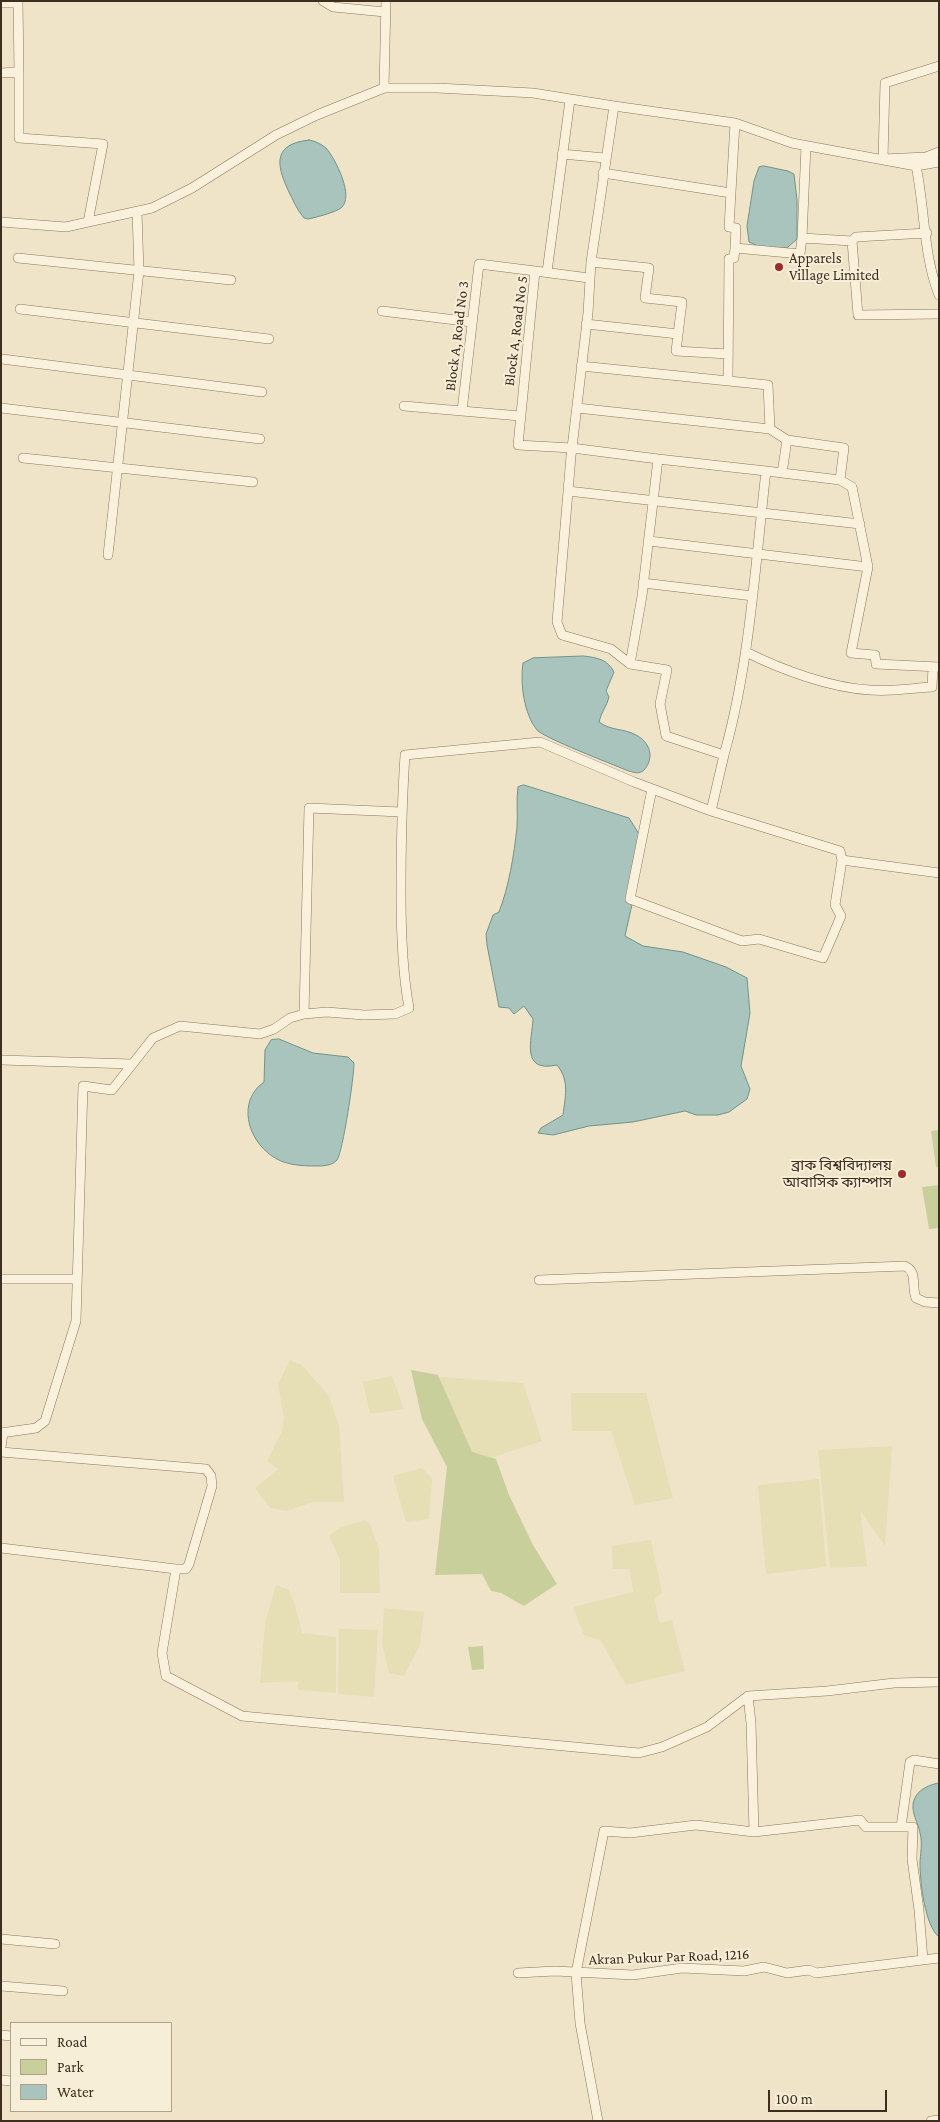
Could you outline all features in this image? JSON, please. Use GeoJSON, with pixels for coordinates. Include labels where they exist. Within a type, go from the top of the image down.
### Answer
{"type":"FeatureCollection","features":[{"type":"Feature","properties":{"kind":"street"},"geometry":{"type":"LineString","coordinates":[[323,1],[333,7],[385,12]]}},
{"type":"Feature","properties":{"kind":"street"},"geometry":{"type":"LineString","coordinates":[[384,88],[386,1]]}},
{"type":"Feature","properties":{"kind":"street"},"geometry":{"type":"LineString","coordinates":[[1,3],[18,2],[19,138],[103,144],[88,222]]}},
{"type":"Feature","properties":{"kind":"street"},"geometry":{"type":"LineString","coordinates":[[883,160],[885,83],[939,66]]}},
{"type":"Feature","properties":{"kind":"street"},"geometry":{"type":"LineString","coordinates":[[1,73],[19,72]]}},
{"type":"Feature","properties":{"kind":"street"},"geometry":{"type":"LineString","coordinates":[[1,222],[66,227],[152,208],[192,188],[276,135],[384,88],[437,88],[523,92],[735,123],[806,146],[916,166],[939,162]]}},
{"type":"Feature","properties":{"kind":"street"},"geometry":{"type":"LineString","coordinates":[[548,272],[570,100]]}},
{"type":"Feature","properties":{"kind":"street"},"geometry":{"type":"LineString","coordinates":[[614,106],[604,158],[589,278],[557,622],[562,634],[611,649],[630,664],[667,670],[660,704],[666,736],[724,756]]}},
{"type":"Feature","properties":{"kind":"street"},"geometry":{"type":"LineString","coordinates":[[728,382],[729,259],[734,258],[736,228],[729,228],[735,123]]}},
{"type":"Feature","properties":{"kind":"street"},"geometry":{"type":"LineString","coordinates":[[735,248],[800,254],[806,146]]}},
{"type":"Feature","properties":{"kind":"street"},"geometry":{"type":"LineString","coordinates":[[883,160],[926,157],[939,152]]}},
{"type":"Feature","properties":{"kind":"street"},"geometry":{"type":"LineString","coordinates":[[562,154],[604,158]]}},
{"type":"Feature","properties":{"kind":"street"},"geometry":{"type":"LineString","coordinates":[[916,166],[939,295]]}},
{"type":"Feature","properties":{"kind":"street"},"geometry":{"type":"LineString","coordinates":[[602,173],[731,193]]}},
{"type":"Feature","properties":{"kind":"street"},"geometry":{"type":"LineString","coordinates":[[108,554],[139,271],[137,212]]}},
{"type":"Feature","properties":{"kind":"street"},"geometry":{"type":"LineString","coordinates":[[802,238],[852,241],[856,237],[927,233]]}},
{"type":"Feature","properties":{"kind":"street"},"geometry":{"type":"LineString","coordinates":[[852,241],[858,316],[939,314]]}},
{"type":"Feature","properties":{"kind":"street"},"geometry":{"type":"LineString","coordinates":[[18,258],[231,280]]}},
{"type":"Feature","properties":{"kind":"street"},"geometry":{"type":"LineString","coordinates":[[591,262],[649,268],[645,298],[682,302],[676,351],[728,354]]}},
{"type":"Feature","properties":{"kind":"street","name":"Block A, Road No 3"},"geometry":{"type":"LineString","coordinates":[[462,411],[479,264],[535,271]]}},
{"type":"Feature","properties":{"kind":"street","name":"Block A, Road No 5"},"geometry":{"type":"LineString","coordinates":[[572,448],[518,445],[520,416],[535,271],[589,278]]}},
{"type":"Feature","properties":{"kind":"street"},"geometry":{"type":"LineString","coordinates":[[20,309],[269,339]]}},
{"type":"Feature","properties":{"kind":"street"},"geometry":{"type":"LineString","coordinates":[[382,311],[472,322]]}},
{"type":"Feature","properties":{"kind":"street"},"geometry":{"type":"LineString","coordinates":[[586,324],[678,334]]}},
{"type":"Feature","properties":{"kind":"street"},"geometry":{"type":"LineString","coordinates":[[2,359],[262,392]]}},
{"type":"Feature","properties":{"kind":"street"},"geometry":{"type":"LineString","coordinates":[[582,366],[768,386],[770,429]]}},
{"type":"Feature","properties":{"kind":"street"},"geometry":{"type":"LineString","coordinates":[[404,406],[520,416]]}},
{"type":"Feature","properties":{"kind":"street"},"geometry":{"type":"LineString","coordinates":[[1,408],[260,439]]}},
{"type":"Feature","properties":{"kind":"street"},"geometry":{"type":"LineString","coordinates":[[577,408],[770,429],[786,440],[844,448],[840,480]]}},
{"type":"Feature","properties":{"kind":"street"},"geometry":{"type":"LineString","coordinates":[[782,473],[786,440]]}},
{"type":"Feature","properties":{"kind":"street"},"geometry":{"type":"LineString","coordinates":[[572,448],[840,480],[852,487],[868,568],[851,653],[875,655],[876,664],[936,667],[932,687],[866,690],[827,682],[766,662],[746,652]]}},
{"type":"Feature","properties":{"kind":"street"},"geometry":{"type":"LineString","coordinates":[[23,458],[253,482]]}},
{"type":"Feature","properties":{"kind":"street"},"geometry":{"type":"LineString","coordinates":[[630,664],[649,540],[658,459]]}},
{"type":"Feature","properties":{"kind":"street"},"geometry":{"type":"LineString","coordinates":[[711,811],[734,719],[746,652],[766,471]]}},
{"type":"Feature","properties":{"kind":"street"},"geometry":{"type":"LineString","coordinates":[[568,491],[860,524]]}},
{"type":"Feature","properties":{"kind":"street"},"geometry":{"type":"LineString","coordinates":[[649,540],[868,568]]}},
{"type":"Feature","properties":{"kind":"street"},"geometry":{"type":"LineString","coordinates":[[643,583],[753,596]]}},
{"type":"Feature","properties":{"kind":"street"},"geometry":{"type":"LineString","coordinates":[[1,1447],[2,1433],[36,1428],[45,1421],[76,1321],[82,1086],[112,1090],[153,1038],[180,1026],[260,1034],[274,1029],[290,1018],[304,1014],[327,1012],[364,1015],[394,1014],[409,1008],[405,989],[402,927],[401,812],[406,755],[540,742],[652,789],[711,811],[840,851],[842,860],[835,905],[841,916],[823,958],[759,939],[742,941],[732,938],[630,899],[652,789]]}},
{"type":"Feature","properties":{"kind":"street"},"geometry":{"type":"LineString","coordinates":[[304,1014],[309,808],[401,812]]}},
{"type":"Feature","properties":{"kind":"street"},"geometry":{"type":"LineString","coordinates":[[842,860],[939,873]]}},
{"type":"Feature","properties":{"kind":"street"},"geometry":{"type":"LineString","coordinates":[[1,1060],[132,1064]]}},
{"type":"Feature","properties":{"kind":"street"},"geometry":{"type":"LineString","coordinates":[[539,1280],[905,1266],[910,1268],[913,1275],[916,1298],[925,1302],[939,1303]]}},
{"type":"Feature","properties":{"kind":"street"},"geometry":{"type":"LineString","coordinates":[[1,1280],[77,1279]]}},
{"type":"Feature","properties":{"kind":"street"},"geometry":{"type":"LineString","coordinates":[[1,1452],[206,1469],[211,1476],[212,1486],[186,1570],[1,1548]]}},
{"type":"Feature","properties":{"kind":"street"},"geometry":{"type":"LineString","coordinates":[[176,1569],[162,1653],[166,1676],[242,1716],[639,1754],[662,1747],[707,1727],[748,1696],[827,1691],[894,1683],[939,1682]]}},
{"type":"Feature","properties":{"kind":"street"},"geometry":{"type":"LineString","coordinates":[[748,1696],[751,1723],[754,1832]]}},
{"type":"Feature","properties":{"kind":"street"},"geometry":{"type":"LineString","coordinates":[[902,1827],[910,1762],[914,1760],[939,1764]]}},
{"type":"Feature","properties":{"kind":"street"},"geometry":{"type":"LineString","coordinates":[[598,2121],[580,2023],[576,1973],[604,1831],[630,1833],[696,1825],[754,1832],[860,1820],[866,1827],[913,1827],[912,1859],[920,1910],[923,1960]]}},
{"type":"Feature","properties":{"kind":"street"},"geometry":{"type":"LineString","coordinates":[[1,1939],[55,1944]]}},
{"type":"Feature","properties":{"kind":"street","name":"Akran Pukur Par Road, 1216"},"geometry":{"type":"LineString","coordinates":[[518,1973],[555,1971],[632,1974],[682,1968],[744,1971],[764,1967],[787,1973],[809,1970],[816,1973],[939,1958]]}},
{"type":"Feature","properties":{"kind":"street"},"geometry":{"type":"LineString","coordinates":[[1,1986],[63,1991]]}},
{"type":"Feature","properties":{"kind":"street"},"geometry":{"type":"LineString","coordinates":[[931,2121],[939,2120]]}},
{"type":"Feature","properties":{"kind":"shaded area"},"geometry":{"type":"Polygon","coordinates":[[[290,1360],[302,1365],[329,1396],[339,1426],[344,1502],[313,1502],[287,1511],[270,1508],[255,1488],[278,1469],[267,1461],[282,1431],[284,1418],[278,1384],[290,1360]]]}},
{"type":"Feature","properties":{"kind":"shaded area"},"geometry":{"type":"Polygon","coordinates":[[[392,1376],[404,1409],[370,1414],[363,1382],[392,1376]]]}},
{"type":"Feature","properties":{"kind":"shaded area"},"geometry":{"type":"Polygon","coordinates":[[[440,1377],[523,1383],[542,1441],[463,1467],[440,1377]]]}},
{"type":"Feature","properties":{"kind":"shaded area"},"geometry":{"type":"Polygon","coordinates":[[[571,1393],[646,1393],[673,1498],[635,1505],[611,1431],[572,1431],[571,1393]]]}},
{"type":"Feature","properties":{"kind":"shaded area"},"geometry":{"type":"Polygon","coordinates":[[[892,1446],[885,1546],[860,1510],[867,1566],[830,1568],[818,1450],[892,1446]]]}},
{"type":"Feature","properties":{"kind":"shaded area"},"geometry":{"type":"Polygon","coordinates":[[[422,1468],[432,1478],[429,1519],[406,1522],[393,1476],[422,1468]]]}},
{"type":"Feature","properties":{"kind":"shaded area"},"geometry":{"type":"Polygon","coordinates":[[[819,1479],[826,1567],[766,1574],[758,1485],[819,1479]]]}},
{"type":"Feature","properties":{"kind":"shaded area"},"geometry":{"type":"Polygon","coordinates":[[[365,1520],[370,1524],[379,1549],[380,1593],[340,1593],[340,1560],[329,1536],[339,1528],[365,1520]]]}},
{"type":"Feature","properties":{"kind":"shaded area"},"geometry":{"type":"Polygon","coordinates":[[[651,1540],[662,1593],[654,1599],[660,1623],[672,1620],[685,1671],[626,1685],[600,1640],[584,1635],[573,1607],[633,1592],[630,1569],[613,1569],[612,1546],[651,1540]]]}},
{"type":"Feature","properties":{"kind":"shaded area"},"geometry":{"type":"Polygon","coordinates":[[[276,1585],[289,1590],[302,1633],[336,1637],[336,1693],[298,1690],[298,1681],[260,1683],[265,1624],[276,1585]]]}},
{"type":"Feature","properties":{"kind":"shaded area"},"geometry":{"type":"Polygon","coordinates":[[[384,1608],[424,1612],[420,1645],[404,1676],[389,1673],[382,1644],[384,1608]]]}},
{"type":"Feature","properties":{"kind":"shaded area"},"geometry":{"type":"Polygon","coordinates":[[[339,1629],[378,1630],[374,1697],[338,1694],[339,1629]]]}},
{"type":"Feature","properties":{"kind":"green space"},"geometry":{"type":"Polygon","coordinates":[[[939,1130],[939,1167],[936,1167],[931,1131],[939,1130]]]}},
{"type":"Feature","properties":{"kind":"green space"},"geometry":{"type":"Polygon","coordinates":[[[939,1185],[939,1228],[929,1229],[922,1187],[939,1185]]]}},
{"type":"Feature","properties":{"kind":"green space"},"geometry":{"type":"Polygon","coordinates":[[[411,1370],[438,1375],[472,1452],[496,1459],[509,1495],[533,1545],[557,1584],[524,1606],[501,1593],[491,1591],[482,1574],[435,1575],[447,1467],[422,1419],[411,1370]]]}},
{"type":"Feature","properties":{"kind":"green space"},"geometry":{"type":"Polygon","coordinates":[[[483,1646],[484,1669],[472,1670],[468,1647],[483,1646]]]}},
{"type":"Feature","properties":{"kind":"water"},"geometry":{"type":"Polygon","coordinates":[[[309,140],[322,145],[330,153],[342,178],[346,195],[345,203],[341,208],[308,219],[304,218],[299,212],[284,181],[280,157],[289,146],[297,142],[309,140]]]}},
{"type":"Feature","properties":{"kind":"water"},"geometry":{"type":"Polygon","coordinates":[[[764,166],[794,174],[797,200],[797,239],[787,248],[760,247],[749,242],[747,226],[754,181],[759,167],[764,166]]]}},
{"type":"Feature","properties":{"kind":"water"},"geometry":{"type":"Polygon","coordinates":[[[584,656],[602,660],[614,672],[606,691],[609,697],[599,722],[608,727],[631,733],[645,742],[650,755],[647,765],[642,772],[635,773],[626,770],[542,734],[537,730],[529,716],[524,698],[523,663],[533,658],[584,656]]]}},
{"type":"Feature","properties":{"kind":"water"},"geometry":{"type":"Polygon","coordinates":[[[524,785],[629,818],[639,834],[633,900],[625,936],[643,946],[683,952],[726,967],[747,978],[750,1013],[741,1066],[750,1089],[747,1099],[729,1112],[718,1115],[696,1115],[685,1111],[633,1122],[589,1126],[553,1135],[538,1133],[541,1128],[563,1115],[566,1089],[564,1077],[557,1065],[545,1066],[538,1064],[533,1059],[530,1045],[533,1019],[524,1006],[514,1014],[509,1008],[499,1007],[486,934],[493,915],[499,912],[506,892],[516,838],[518,787],[524,785]]]}},
{"type":"Feature","properties":{"kind":"water"},"geometry":{"type":"Polygon","coordinates":[[[279,1039],[313,1053],[348,1057],[354,1063],[342,1143],[337,1160],[332,1163],[324,1166],[304,1166],[277,1159],[263,1149],[251,1130],[248,1120],[248,1109],[250,1099],[264,1082],[265,1050],[271,1040],[279,1039]]]}},
{"type":"Feature","properties":{"kind":"water"},"geometry":{"type":"Polygon","coordinates":[[[939,1783],[939,1937],[930,1923],[924,1903],[920,1872],[921,1837],[913,1806],[916,1796],[920,1791],[939,1783]]]}},
{"type":"Feature","properties":{"kind":"place","name":"Apparels Village Limited"},"geometry":{"type":"Point","coordinates":[779,267]}},
{"type":"Feature","properties":{"kind":"place","name":"ব্রাক বিশ্ববিদ্যালয় আবাসিক ক্যাম্পাস"},"geometry":{"type":"Point","coordinates":[902,1174]}}]}
